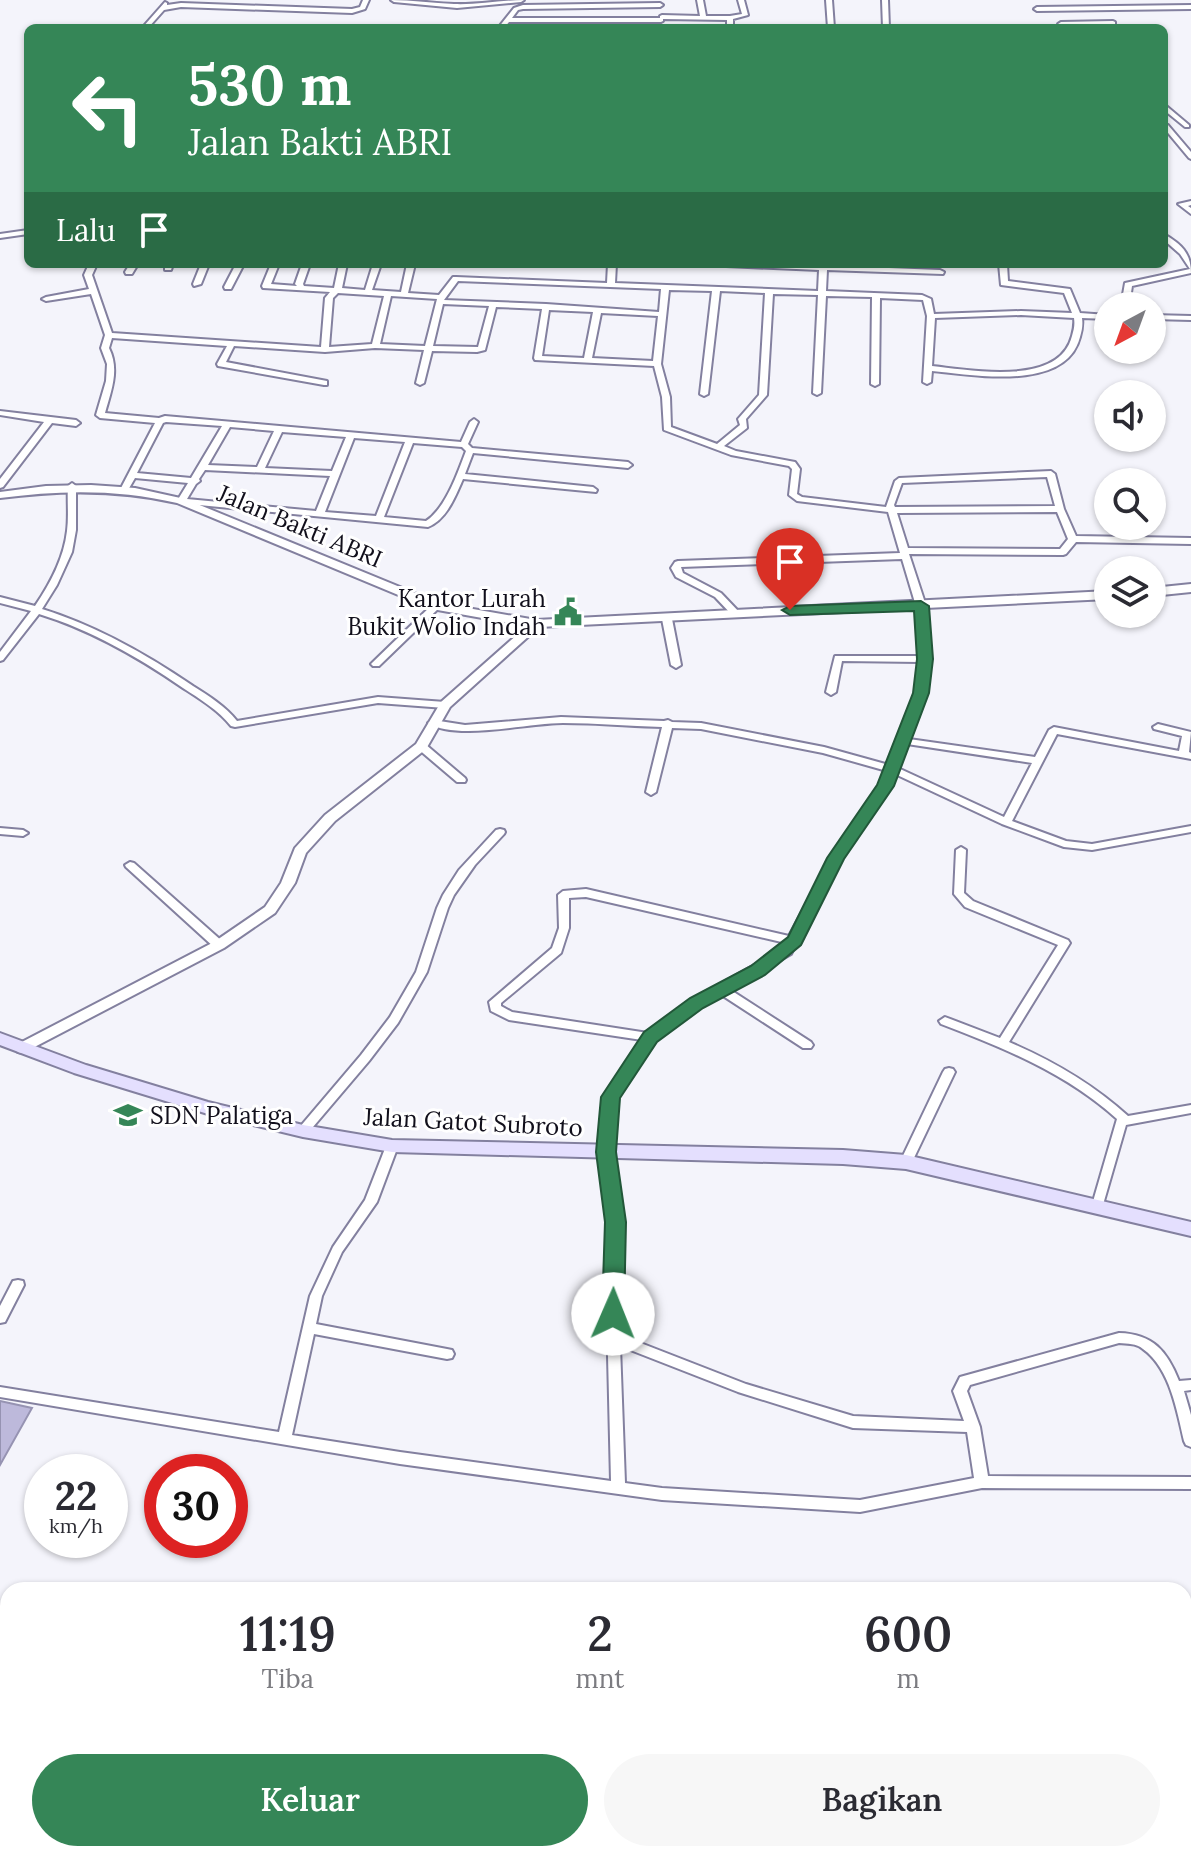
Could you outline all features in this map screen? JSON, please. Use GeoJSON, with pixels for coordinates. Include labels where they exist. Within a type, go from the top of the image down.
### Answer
{"type":"FeatureCollection","features":[{"type":"Feature","properties":{"kind":"main road","name":"Jalan Gatot Subroto"},"geometry":{"type":"LineString","coordinates":[[0,1039],[133,1087],[303,1131],[392,1146],[843,1157],[906,1162],[1191,1229]]}},
{"type":"Feature","properties":{"kind":"street"},"geometry":{"type":"LineString","coordinates":[[148,24],[168,0]]}},
{"type":"Feature","properties":{"kind":"street"},"geometry":{"type":"LineString","coordinates":[[162,8],[197,3],[352,11],[363,8],[366,0]]}},
{"type":"Feature","properties":{"kind":"street"},"geometry":{"type":"LineString","coordinates":[[394,0],[457,6],[521,0]]}},
{"type":"Feature","properties":{"kind":"street"},"geometry":{"type":"LineString","coordinates":[[700,0],[703,17]]}},
{"type":"Feature","properties":{"kind":"street"},"geometry":{"type":"LineString","coordinates":[[509,20],[662,22],[703,17],[730,18],[745,15],[741,0]]}},
{"type":"Feature","properties":{"kind":"street"},"geometry":{"type":"LineString","coordinates":[[829,0],[831,24]]}},
{"type":"Feature","properties":{"kind":"street"},"geometry":{"type":"LineString","coordinates":[[885,0],[886,24]]}},
{"type":"Feature","properties":{"kind":"street"},"geometry":{"type":"LineString","coordinates":[[505,24],[523,7],[660,2],[662,22]]}},
{"type":"Feature","properties":{"kind":"street"},"geometry":{"type":"LineString","coordinates":[[1037,9],[1100,3],[1191,7]]}},
{"type":"Feature","properties":{"kind":"street"},"geometry":{"type":"LineString","coordinates":[[1100,3],[1115,24]]}},
{"type":"Feature","properties":{"kind":"street"},"geometry":{"type":"LineString","coordinates":[[730,18],[730,24]]}},
{"type":"Feature","properties":{"kind":"street"},"geometry":{"type":"LineString","coordinates":[[598,24],[604,21]]}},
{"type":"Feature","properties":{"kind":"street"},"geometry":{"type":"LineString","coordinates":[[1168,109],[1189,126]]}},
{"type":"Feature","properties":{"kind":"street"},"geometry":{"type":"LineString","coordinates":[[1168,126],[1189,126]]}},
{"type":"Feature","properties":{"kind":"street"},"geometry":{"type":"LineString","coordinates":[[1168,130],[1191,157]]}},
{"type":"Feature","properties":{"kind":"street"},"geometry":{"type":"LineString","coordinates":[[1191,203],[1182,204],[1191,212]]}},
{"type":"Feature","properties":{"kind":"street"},"geometry":{"type":"LineString","coordinates":[[0,236],[24,233]]}},
{"type":"Feature","properties":{"kind":"street"},"geometry":{"type":"LineString","coordinates":[[1127,292],[1128,285],[1191,269],[1187,253],[1168,239]]}},
{"type":"Feature","properties":{"kind":"street"},"geometry":{"type":"LineString","coordinates":[[91,268],[88,275],[109,335],[105,348],[112,360],[100,415],[351,434],[628,465]]}},
{"type":"Feature","properties":{"kind":"street"},"geometry":{"type":"LineString","coordinates":[[197,284],[203,268]]}},
{"type":"Feature","properties":{"kind":"street"},"geometry":{"type":"LineString","coordinates":[[228,287],[238,268]]}},
{"type":"Feature","properties":{"kind":"street"},"geometry":{"type":"LineString","coordinates":[[273,268],[266,286],[338,288],[440,300],[659,314]]}},
{"type":"Feature","properties":{"kind":"street"},"geometry":{"type":"LineString","coordinates":[[304,289],[299,284],[305,268]]}},
{"type":"Feature","properties":{"kind":"street"},"geometry":{"type":"LineString","coordinates":[[325,350],[329,298],[338,288],[342,268]]}},
{"type":"Feature","properties":{"kind":"street"},"geometry":{"type":"LineString","coordinates":[[368,292],[376,268]]}},
{"type":"Feature","properties":{"kind":"street"},"geometry":{"type":"LineString","coordinates":[[404,295],[410,268]]}},
{"type":"Feature","properties":{"kind":"street"},"geometry":{"type":"LineString","coordinates":[[611,285],[612,268]]}},
{"type":"Feature","properties":{"kind":"street"},"geometry":{"type":"LineString","coordinates":[[817,393],[823,268],[940,272]]}},
{"type":"Feature","properties":{"kind":"street"},"geometry":{"type":"LineString","coordinates":[[928,368],[1020,373],[1051,368],[1070,353],[1079,329],[1067,291],[1004,283],[1003,268]]}},
{"type":"Feature","properties":{"kind":"street"},"geometry":{"type":"LineString","coordinates":[[420,383],[440,300],[456,279],[927,299],[931,316],[927,382]]}},
{"type":"Feature","properties":{"kind":"street"},"geometry":{"type":"LineString","coordinates":[[665,287],[659,314],[657,364],[667,406],[665,427],[718,447],[795,466],[793,495],[797,498],[891,510],[1060,509]]}},
{"type":"Feature","properties":{"kind":"street"},"geometry":{"type":"LineString","coordinates":[[704,394],[716,289]]}},
{"type":"Feature","properties":{"kind":"street"},"geometry":{"type":"LineString","coordinates":[[46,299],[94,291]]}},
{"type":"Feature","properties":{"kind":"street"},"geometry":{"type":"LineString","coordinates":[[718,447],[744,426],[742,419],[763,395],[769,292]]}},
{"type":"Feature","properties":{"kind":"street"},"geometry":{"type":"LineString","coordinates":[[375,346],[388,294]]}},
{"type":"Feature","properties":{"kind":"street"},"geometry":{"type":"LineString","coordinates":[[875,384],[876,295]]}},
{"type":"Feature","properties":{"kind":"street"},"geometry":{"type":"LineString","coordinates":[[109,335],[325,350],[375,346],[482,348],[493,304]]}},
{"type":"Feature","properties":{"kind":"street"},"geometry":{"type":"LineString","coordinates":[[546,306],[538,358],[657,364]]}},
{"type":"Feature","properties":{"kind":"street"},"geometry":{"type":"LineString","coordinates":[[587,361],[598,309]]}},
{"type":"Feature","properties":{"kind":"street"},"geometry":{"type":"LineString","coordinates":[[931,316],[1021,313],[1094,317]]}},
{"type":"Feature","properties":{"kind":"street"},"geometry":{"type":"LineString","coordinates":[[1166,317],[1191,318]]}},
{"type":"Feature","properties":{"kind":"street"},"geometry":{"type":"LineString","coordinates":[[231,345],[221,364],[324,383]]}},
{"type":"Feature","properties":{"kind":"street"},"geometry":{"type":"LineString","coordinates":[[0,413],[76,423]]}},
{"type":"Feature","properties":{"kind":"street"},"geometry":{"type":"LineString","coordinates":[[0,485],[50,420]]}},
{"type":"Feature","properties":{"kind":"street"},"geometry":{"type":"LineString","coordinates":[[125,488],[160,421]]}},
{"type":"Feature","properties":{"kind":"street"},"geometry":{"type":"LineString","coordinates":[[181,501],[433,523],[445,508],[459,476],[474,422]]}},
{"type":"Feature","properties":{"kind":"street"},"geometry":{"type":"LineString","coordinates":[[181,501],[205,467],[228,424]]}},
{"type":"Feature","properties":{"kind":"street"},"geometry":{"type":"LineString","coordinates":[[260,470],[280,428]]}},
{"type":"Feature","properties":{"kind":"street"},"geometry":{"type":"LineString","coordinates":[[320,513],[351,434]]}},
{"type":"Feature","properties":{"kind":"street"},"geometry":{"type":"LineString","coordinates":[[379,519],[410,440]]}},
{"type":"Feature","properties":{"kind":"street"},"geometry":{"type":"LineString","coordinates":[[205,467],[335,474]]}},
{"type":"Feature","properties":{"kind":"street"},"geometry":{"type":"LineString","coordinates":[[618,1488],[615,1222],[606,1152],[611,1097],[650,1037],[696,1003],[758,971],[795,941],[836,858],[881,796],[921,693],[925,659],[921,606],[890,502],[902,480],[1051,474],[1060,509],[1073,539]]}},
{"type":"Feature","properties":{"kind":"street"},"geometry":{"type":"LineString","coordinates":[[133,475],[196,481]]}},
{"type":"Feature","properties":{"kind":"street"},"geometry":{"type":"LineString","coordinates":[[459,476],[593,490]]}},
{"type":"Feature","properties":{"kind":"street"},"geometry":{"type":"LineString","coordinates":[[0,658],[39,609],[66,555],[72,533],[72,486]]}},
{"type":"Feature","properties":{"kind":"street","name":"Jalan Bakti ABRI"},"geometry":{"type":"LineString","coordinates":[[0,495],[72,486],[125,488],[181,501],[436,606],[536,624],[1094,596]]}},
{"type":"Feature","properties":{"kind":"street"},"geometry":{"type":"LineString","coordinates":[[1073,539],[1191,541]]}},
{"type":"Feature","properties":{"kind":"street"},"geometry":{"type":"LineString","coordinates":[[736,614],[718,595],[679,575],[678,564],[904,554],[1063,552],[1073,539]]}},
{"type":"Feature","properties":{"kind":"street"},"geometry":{"type":"LineString","coordinates":[[1166,591],[1191,588]]}},
{"type":"Feature","properties":{"kind":"street"},"geometry":{"type":"LineString","coordinates":[[0,600],[39,609],[98,631],[223,710],[235,724],[383,699],[445,705]]}},
{"type":"Feature","properties":{"kind":"street"},"geometry":{"type":"LineString","coordinates":[[376,664],[436,606]]}},
{"type":"Feature","properties":{"kind":"street"},"geometry":{"type":"LineString","coordinates":[[667,619],[676,665]]}},
{"type":"Feature","properties":{"kind":"street"},"geometry":{"type":"LineString","coordinates":[[23,1048],[219,945],[273,907],[288,883],[300,851],[330,818],[421,746],[445,705],[536,624]]}},
{"type":"Feature","properties":{"kind":"street"},"geometry":{"type":"LineString","coordinates":[[831,692],[838,658],[925,659]]}},
{"type":"Feature","properties":{"kind":"street"},"geometry":{"type":"LineString","coordinates":[[433,723],[465,728],[561,720],[668,723],[759,735],[892,769],[1006,822],[1064,844],[1092,847],[1191,829]]}},
{"type":"Feature","properties":{"kind":"street"},"geometry":{"type":"LineString","coordinates":[[651,792],[668,723]]}},
{"type":"Feature","properties":{"kind":"street"},"geometry":{"type":"LineString","coordinates":[[1006,822],[1054,730],[1187,756],[1187,734],[1158,727]]}},
{"type":"Feature","properties":{"kind":"street"},"geometry":{"type":"LineString","coordinates":[[904,741],[1038,761]]}},
{"type":"Feature","properties":{"kind":"street"},"geometry":{"type":"LineString","coordinates":[[421,746],[461,780]]}},
{"type":"Feature","properties":{"kind":"street"},"geometry":{"type":"LineString","coordinates":[[0,831],[23,833]]}},
{"type":"Feature","properties":{"kind":"street"},"geometry":{"type":"LineString","coordinates":[[303,1131],[391,1025],[431,951],[438,919],[451,889],[467,865],[500,832]]}},
{"type":"Feature","properties":{"kind":"street"},"geometry":{"type":"LineString","coordinates":[[961,850],[959,894],[969,904],[1064,943],[1003,1043]]}},
{"type":"Feature","properties":{"kind":"street"},"geometry":{"type":"LineString","coordinates":[[130,865],[219,945]]}},
{"type":"Feature","properties":{"kind":"street"},"geometry":{"type":"LineString","coordinates":[[650,1037],[509,1016],[495,1008],[495,1002],[557,950],[564,928],[563,895],[601,896],[795,941]]}},
{"type":"Feature","properties":{"kind":"street"},"geometry":{"type":"LineString","coordinates":[[722,990],[807,1045]]}},
{"type":"Feature","properties":{"kind":"street"},"geometry":{"type":"LineString","coordinates":[[945,1021],[1003,1043],[1072,1078],[1106,1101],[1125,1120]]}},
{"type":"Feature","properties":{"kind":"street"},"geometry":{"type":"LineString","coordinates":[[906,1162],[949,1072]]}},
{"type":"Feature","properties":{"kind":"street"},"geometry":{"type":"LineString","coordinates":[[1098,1205],[1119,1126],[1125,1120],[1191,1109]]}},
{"type":"Feature","properties":{"kind":"street"},"geometry":{"type":"LineString","coordinates":[[284,1439],[316,1296],[337,1250],[371,1202],[392,1146]]}},
{"type":"Feature","properties":{"kind":"street"},"geometry":{"type":"LineString","coordinates":[[0,1318],[18,1285]]}},
{"type":"Feature","properties":{"kind":"street"},"geometry":{"type":"LineString","coordinates":[[309,1328],[447,1354]]}},
{"type":"Feature","properties":{"kind":"street"},"geometry":{"type":"LineString","coordinates":[[982,1482],[973,1427],[960,1391],[965,1381],[1119,1338],[1132,1336],[1146,1341],[1184,1386],[1191,1441]]}},
{"type":"Feature","properties":{"kind":"street"},"geometry":{"type":"LineString","coordinates":[[615,1338],[743,1388],[853,1422],[973,1427]]}},
{"type":"Feature","properties":{"kind":"street"},"geometry":{"type":"LineString","coordinates":[[0,1392],[284,1439],[618,1488],[860,1506],[982,1482],[1104,1480],[1191,1483]]}},
{"type":"Feature","properties":{"kind":"building"},"geometry":{"type":"Polygon","coordinates":[[[0,1401],[32,1408],[0,1465],[0,1401]]]}},
{"type":"Feature","properties":{"kind":"place","name":"Kantor Lurah Bukit Wolio Indah"},"geometry":{"type":"Point","coordinates":[568,612]}},
{"type":"Feature","properties":{"kind":"place","name":"SDN Palatiga"},"geometry":{"type":"Point","coordinates":[128,1115]}},
{"type":"Feature","properties":{"kind":"route"},"geometry":{"type":"LineString","coordinates":[[613,1314],[615,1222],[606,1152],[611,1097],[650,1037],[696,1003],[758,971],[787,951],[795,941],[836,858],[881,796],[921,693],[925,659],[921,606],[790,610]]}}]}
